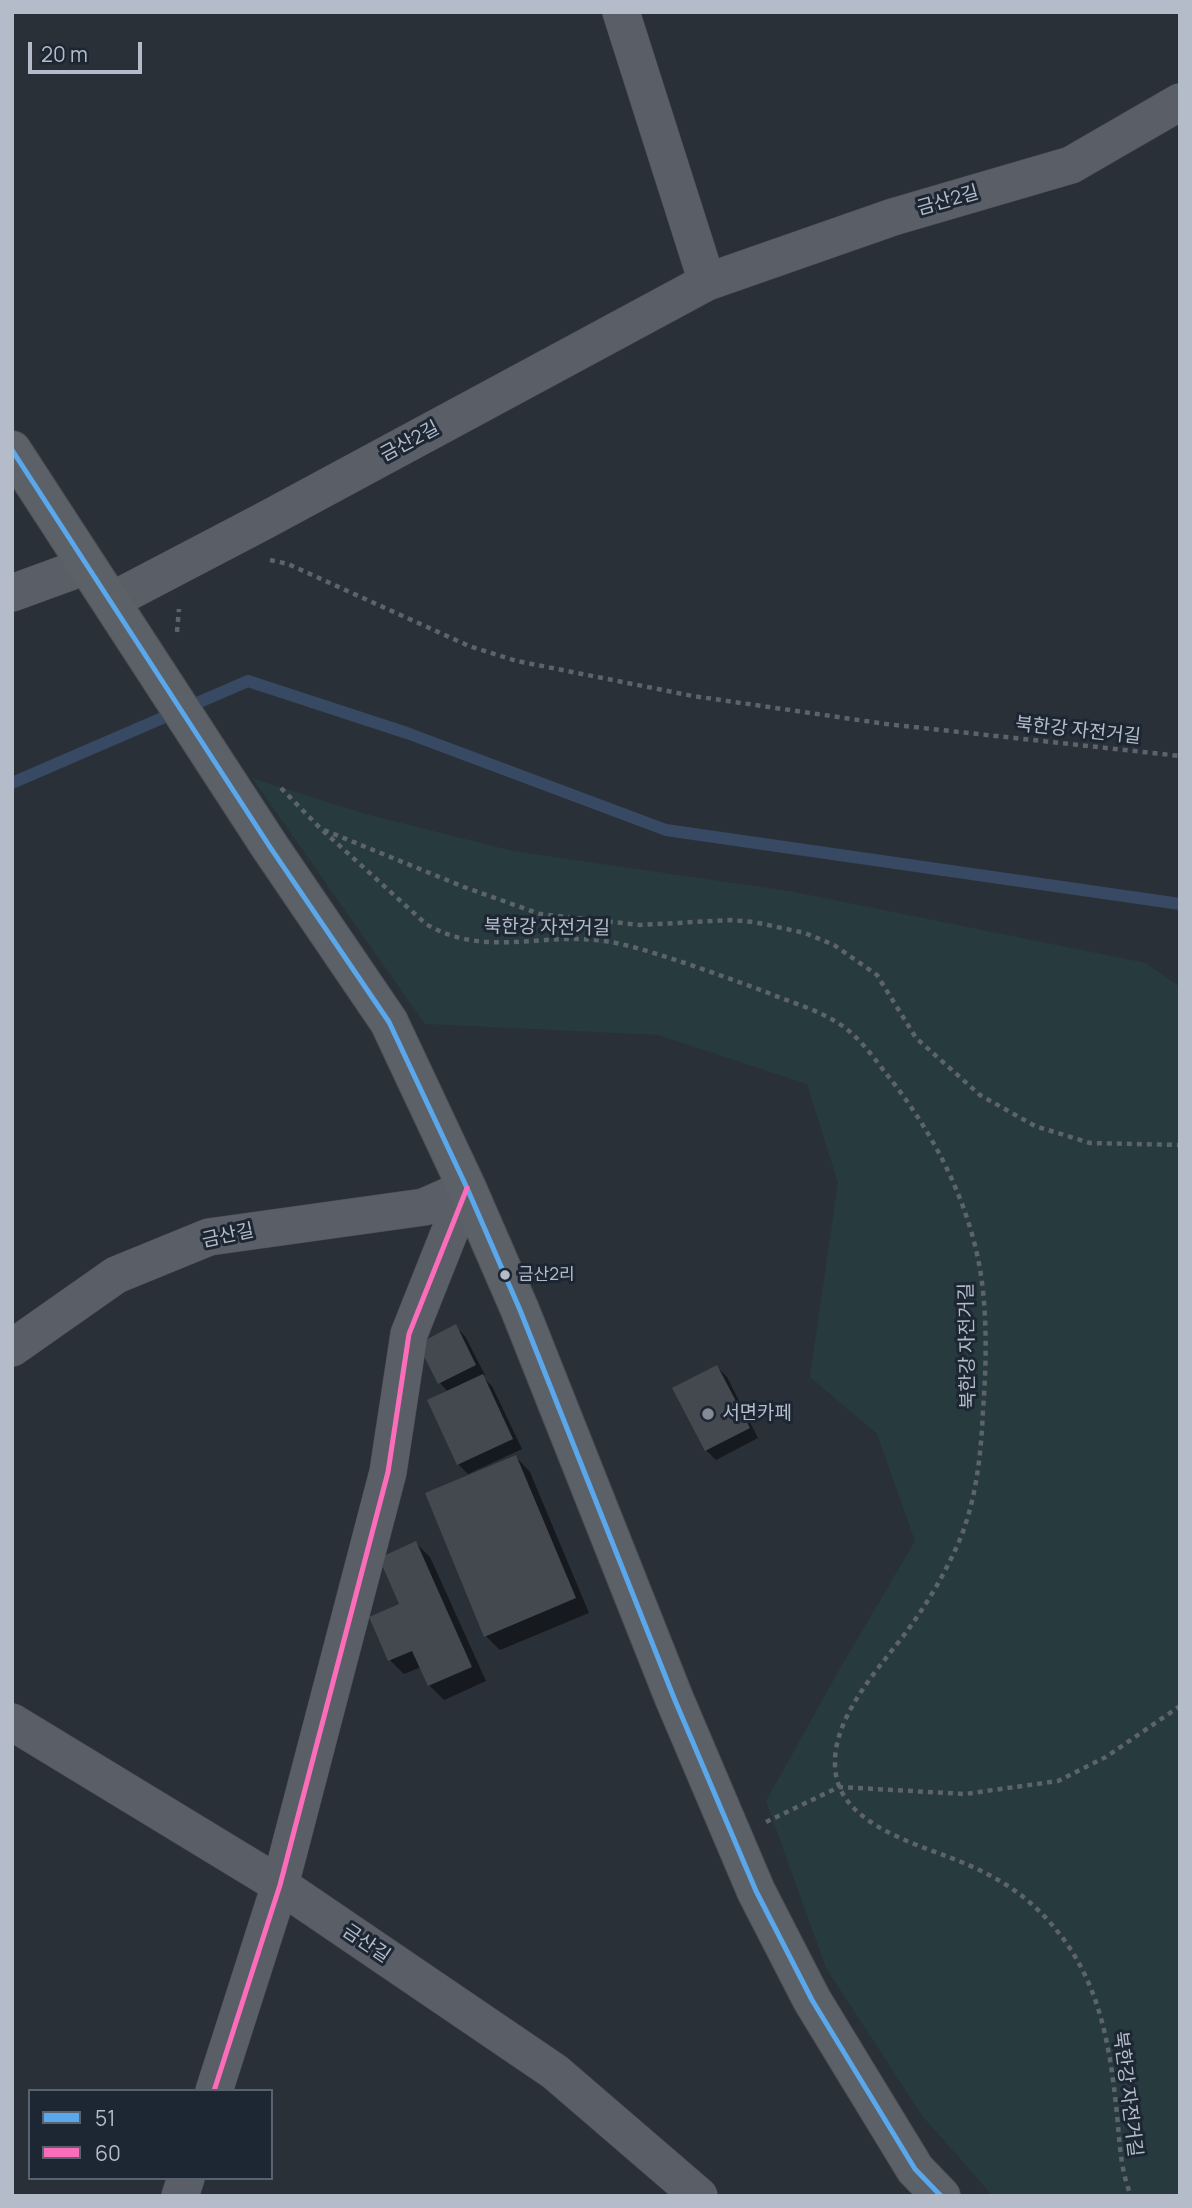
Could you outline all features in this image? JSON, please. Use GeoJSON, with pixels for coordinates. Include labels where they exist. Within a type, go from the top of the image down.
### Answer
{"type":"FeatureCollection","features":[{"type":"Feature","properties":{"kind":"main road"},"geometry":{"type":"LineString","coordinates":[[12,450],[389,1022],[467,1188],[520,1310],[664,1672],[756,1891],[812,2000],[915,2169],[941,2196]]}},
{"type":"Feature","properties":{"kind":"street"},"geometry":{"type":"LineString","coordinates":[[621,12],[707,282]]}},
{"type":"Feature","properties":{"kind":"street","name":"금산2길"},"geometry":{"type":"LineString","coordinates":[[115,607],[707,282],[893,217],[1071,165],[1180,102]]}},
{"type":"Feature","properties":{"kind":"street"},"geometry":{"type":"LineString","coordinates":[[12,593],[86,566]]}},
{"type":"Feature","properties":{"kind":"street"},"geometry":{"type":"LineString","coordinates":[[215,2089],[280,1885],[388,1472],[409,1334],[467,1188]]}},
{"type":"Feature","properties":{"kind":"street","name":"금산길"},"geometry":{"type":"LineString","coordinates":[[12,1348],[116,1275],[209,1237],[424,1206],[467,1188]]}},
{"type":"Feature","properties":{"kind":"street","name":"금산길"},"geometry":{"type":"LineString","coordinates":[[12,1722],[280,1885],[555,2072],[699,2196]]}},
{"type":"Feature","properties":{"kind":"path","name":"북한강 자전거길"},"geometry":{"type":"LineString","coordinates":[[263,560],[288,565],[493,655],[540,666],[693,696],[886,724],[1180,756]]}},
{"type":"Feature","properties":{"kind":"path"},"geometry":{"type":"LineString","coordinates":[[179,610],[182,600]]}},
{"type":"Feature","properties":{"kind":"path","name":"북한강 자전거길"},"geometry":{"type":"LineString","coordinates":[[275,782],[320,828],[426,924],[443,934],[493,943],[593,939],[630,945],[742,983],[839,1024],[901,1091],[938,1152],[955,1185],[971,1229],[983,1291],[985,1389],[977,1478],[959,1541],[934,1591],[909,1629],[867,1683],[841,1731],[835,1770],[839,1787],[857,1811],[900,1838],[964,1863],[1019,1893],[1054,1926],[1068,1945],[1095,1993],[1102,2018],[1114,2085],[1120,2160],[1131,2196]]}},
{"type":"Feature","properties":{"kind":"path"},"geometry":{"type":"LineString","coordinates":[[320,828],[464,887],[540,914],[640,925],[730,920],[754,922],[805,933],[834,945],[877,975],[916,1038],[980,1095],[1035,1126],[1090,1143],[1180,1146]]}},
{"type":"Feature","properties":{"kind":"path"},"geometry":{"type":"LineString","coordinates":[[733,1837],[839,1787],[965,1794],[1058,1781],[1106,1757],[1180,1706]]}},
{"type":"Feature","properties":{"kind":"green space"},"geometry":{"type":"Polygon","coordinates":[[[252,778],[362,813],[513,851],[789,891],[1146,963],[1180,987],[1180,2196],[993,2196],[923,2117],[826,1968],[766,1801],[915,1541],[877,1434],[810,1377],[838,1183],[807,1084],[658,1035],[425,1024],[252,778]]]}},
{"type":"Feature","properties":{"kind":"building"},"geometry":{"type":"Polygon","coordinates":[[[456,1324],[476,1365],[438,1384],[418,1344],[456,1324]]]}},
{"type":"Feature","properties":{"kind":"building"},"geometry":{"type":"Polygon","coordinates":[[[717,1365],[750,1428],[705,1451],[672,1388],[717,1365]]]}},
{"type":"Feature","properties":{"kind":"building"},"geometry":{"type":"Polygon","coordinates":[[[483,1374],[513,1439],[457,1465],[427,1400],[483,1374]]]}},
{"type":"Feature","properties":{"kind":"building"},"geometry":{"type":"Polygon","coordinates":[[[516,1455],[576,1598],[484,1637],[425,1493],[516,1455]]]}},
{"type":"Feature","properties":{"kind":"building"},"geometry":{"type":"Polygon","coordinates":[[[416,1541],[472,1667],[428,1686],[412,1651],[388,1661],[369,1617],[399,1604],[379,1558],[416,1541]]]}},
{"type":"Feature","properties":{"kind":"waterway"},"geometry":{"type":"LineString","coordinates":[[12,783],[248,681],[407,733],[666,830],[1180,904]]}},
{"type":"Feature","properties":{"kind":"transit line","name":"51"},"geometry":{"type":"LineString","coordinates":[[12,450],[270,847],[389,1022],[467,1188],[520,1310],[674,1698],[756,1891],[812,2000],[915,2169],[941,2196]]}},
{"type":"Feature","properties":{"kind":"transit line","name":"60"},"geometry":{"type":"LineString","coordinates":[[215,2089],[280,1885],[388,1472],[409,1334],[467,1188]]}},
{"type":"Feature","properties":{"kind":"place","name":"금산2리"},"geometry":{"type":"Point","coordinates":[505,1275]}},
{"type":"Feature","properties":{"kind":"place","name":"서면카페"},"geometry":{"type":"Point","coordinates":[708,1414]}}]}
